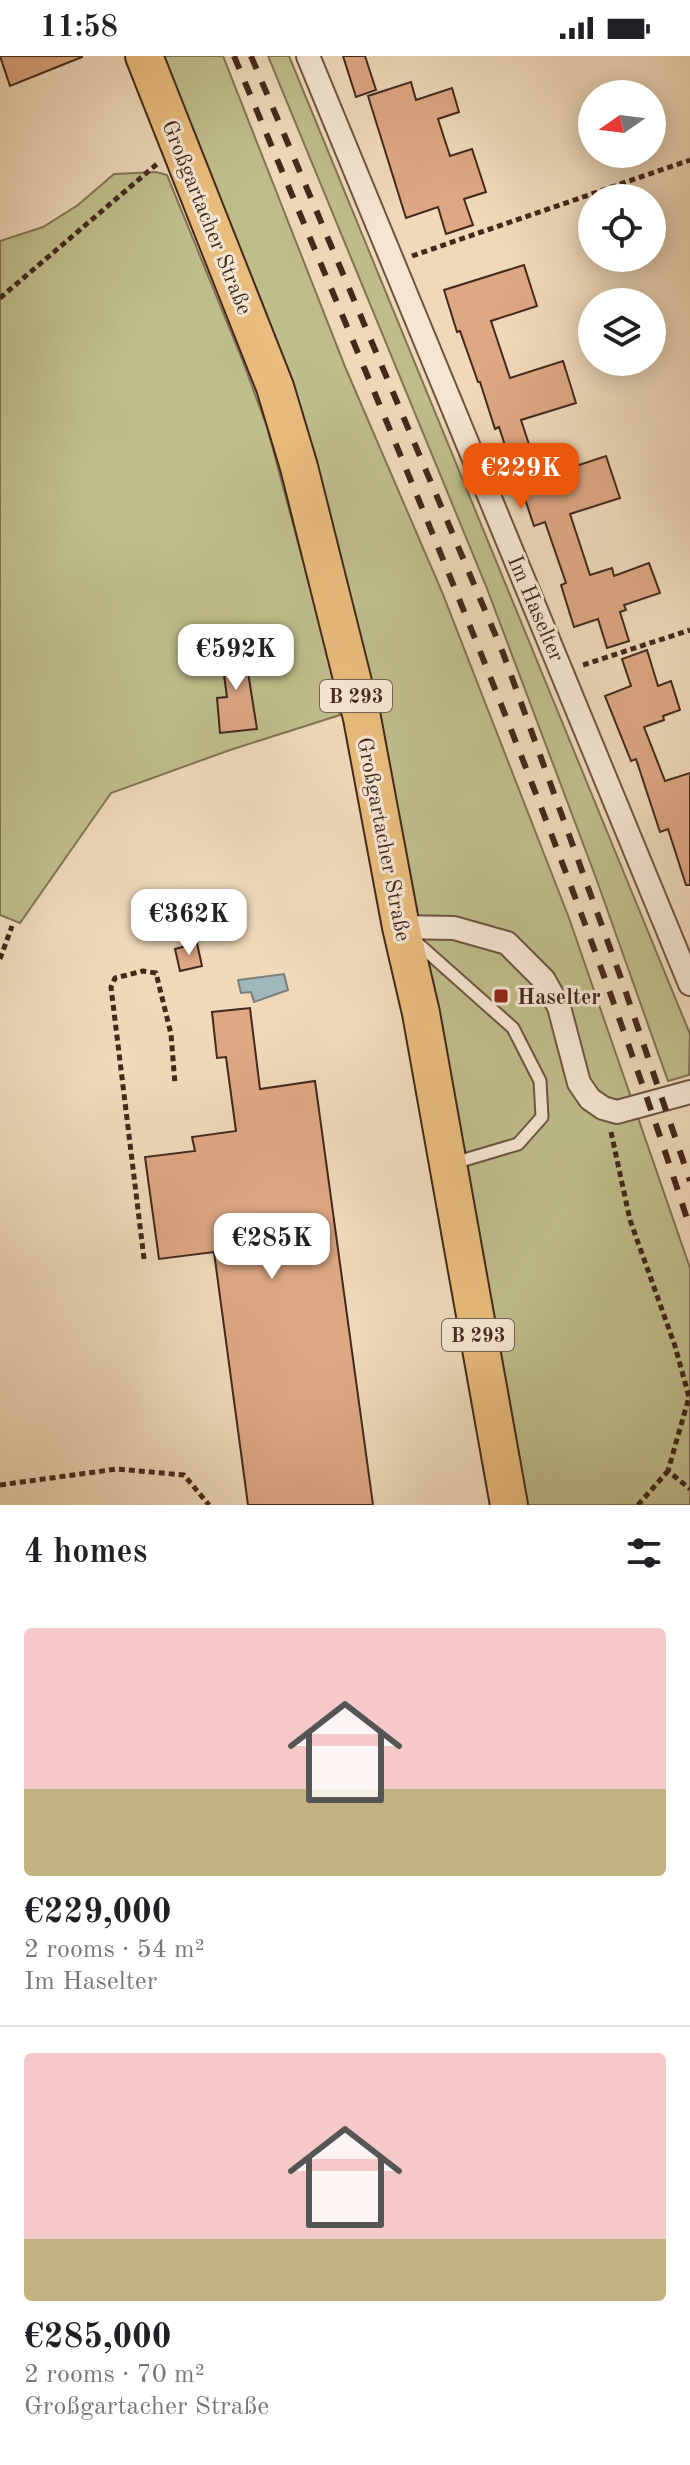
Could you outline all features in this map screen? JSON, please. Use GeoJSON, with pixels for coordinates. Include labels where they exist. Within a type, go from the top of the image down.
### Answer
{"type":"FeatureCollection","features":[{"type":"Feature","properties":{"kind":"main road","name":"Großgartacher Straße"},"geometry":{"type":"LineString","coordinates":[[144,56],[275,387],[299,467],[362,718],[401,927],[421,1013],[509,1505]]}},
{"type":"Feature","properties":{"kind":"street","name":"Im Haselter"},"geometry":{"type":"LineString","coordinates":[[308,56],[690,984]]}},
{"type":"Feature","properties":{"kind":"street"},"geometry":{"type":"LineString","coordinates":[[401,927],[454,928],[507,943],[544,980],[559,1007],[579,1083],[590,1099],[603,1108],[617,1112],[690,1092]]}},
{"type":"Feature","properties":{"kind":"lane"},"geometry":{"type":"LineString","coordinates":[[401,927],[513,1028],[540,1081],[542,1117],[518,1144],[446,1165]]}},
{"type":"Feature","properties":{"kind":"path"},"geometry":{"type":"LineString","coordinates":[[0,298],[180,144]]}},
{"type":"Feature","properties":{"kind":"path"},"geometry":{"type":"LineString","coordinates":[[392,263],[690,160]]}},
{"type":"Feature","properties":{"kind":"path"},"geometry":{"type":"LineString","coordinates":[[563,671],[690,630]]}},
{"type":"Feature","properties":{"kind":"path"},"geometry":{"type":"LineString","coordinates":[[0,959],[12,926]]}},
{"type":"Feature","properties":{"kind":"path"},"geometry":{"type":"LineString","coordinates":[[144,1259],[111,987],[115,978],[143,971],[156,973],[171,1034],[175,1084]]}},
{"type":"Feature","properties":{"kind":"path"},"geometry":{"type":"LineString","coordinates":[[603,1108],[616,1149],[630,1220],[675,1346],[689,1397],[668,1471],[638,1505]]}},
{"type":"Feature","properties":{"kind":"path"},"geometry":{"type":"LineString","coordinates":[[0,1485],[117,1469],[184,1475],[209,1505]]}},
{"type":"Feature","properties":{"kind":"path"},"geometry":{"type":"LineString","coordinates":[[668,1471],[690,1489]]}},
{"type":"Feature","properties":{"kind":"shaded area"},"geometry":{"type":"Polygon","coordinates":[[[162,56],[223,56],[346,369],[442,592],[569,918],[690,1268],[690,1505],[525,1505],[371,680],[315,464],[263,305],[162,56]]]}},
{"type":"Feature","properties":{"kind":"shaded area"},"geometry":{"type":"Polygon","coordinates":[[[268,56],[289,56],[690,1034],[689,1075],[668,1081],[596,878],[486,586],[268,56]]]}},
{"type":"Feature","properties":{"kind":"shaded area"},"geometry":{"type":"Polygon","coordinates":[[[156,172],[167,175],[267,427],[329,658],[340,715],[111,793],[20,923],[0,915],[0,241],[43,227],[78,205],[114,174],[156,172]]]}},
{"type":"Feature","properties":{"kind":"water"},"geometry":{"type":"Polygon","coordinates":[[[284,974],[288,990],[254,1002],[251,992],[241,993],[238,980],[284,974]]]}},
{"type":"Feature","properties":{"kind":"building"},"geometry":{"type":"Polygon","coordinates":[[[0,56],[82,56],[82,57],[10,86],[0,56]]]}},
{"type":"Feature","properties":{"kind":"building"},"geometry":{"type":"Polygon","coordinates":[[[343,56],[365,56],[376,90],[356,97],[343,56]]]}},
{"type":"Feature","properties":{"kind":"building"},"geometry":{"type":"Polygon","coordinates":[[[411,82],[416,100],[452,88],[459,112],[438,119],[450,156],[472,149],[486,192],[464,199],[473,225],[446,234],[438,207],[406,218],[368,96],[411,82]]]}},
{"type":"Feature","properties":{"kind":"building"},"geometry":{"type":"Polygon","coordinates":[[[524,265],[537,306],[491,321],[510,378],[563,361],[576,403],[521,420],[540,478],[606,456],[620,498],[570,514],[590,575],[612,568],[614,576],[649,563],[660,593],[624,605],[626,610],[620,612],[629,641],[607,648],[598,619],[574,627],[561,585],[566,583],[545,522],[534,526],[499,427],[495,429],[480,382],[460,331],[457,332],[444,290],[524,265]]]}},
{"type":"Feature","properties":{"kind":"building"},"geometry":{"type":"Polygon","coordinates":[[[243,641],[257,729],[220,733],[217,698],[227,697],[220,645],[243,641]]]}},
{"type":"Feature","properties":{"kind":"building"},"geometry":{"type":"Polygon","coordinates":[[[647,650],[658,686],[671,681],[680,710],[644,727],[665,781],[690,773],[690,885],[686,885],[668,829],[660,832],[636,759],[631,761],[605,696],[631,686],[622,659],[647,650]]]}},
{"type":"Feature","properties":{"kind":"building"},"geometry":{"type":"Polygon","coordinates":[[[197,943],[202,966],[180,971],[175,949],[197,943]]]}},
{"type":"Feature","properties":{"kind":"building"},"geometry":{"type":"Polygon","coordinates":[[[250,1008],[260,1089],[315,1081],[373,1505],[248,1505],[214,1252],[159,1259],[145,1157],[195,1151],[192,1137],[236,1131],[226,1057],[217,1058],[212,1012],[250,1008]]]}},
{"type":"Feature","properties":{"kind":"railway"},"geometry":{"type":"LineString","coordinates":[[234,56],[415,491],[532,783],[640,1079],[690,1228]]}},
{"type":"Feature","properties":{"kind":"railway"},"geometry":{"type":"LineString","coordinates":[[251,56],[503,653],[622,981],[690,1181]]}},
{"type":"Feature","properties":{"kind":"place","name":"Haselter"},"geometry":{"type":"Point","coordinates":[501,996]}}]}
